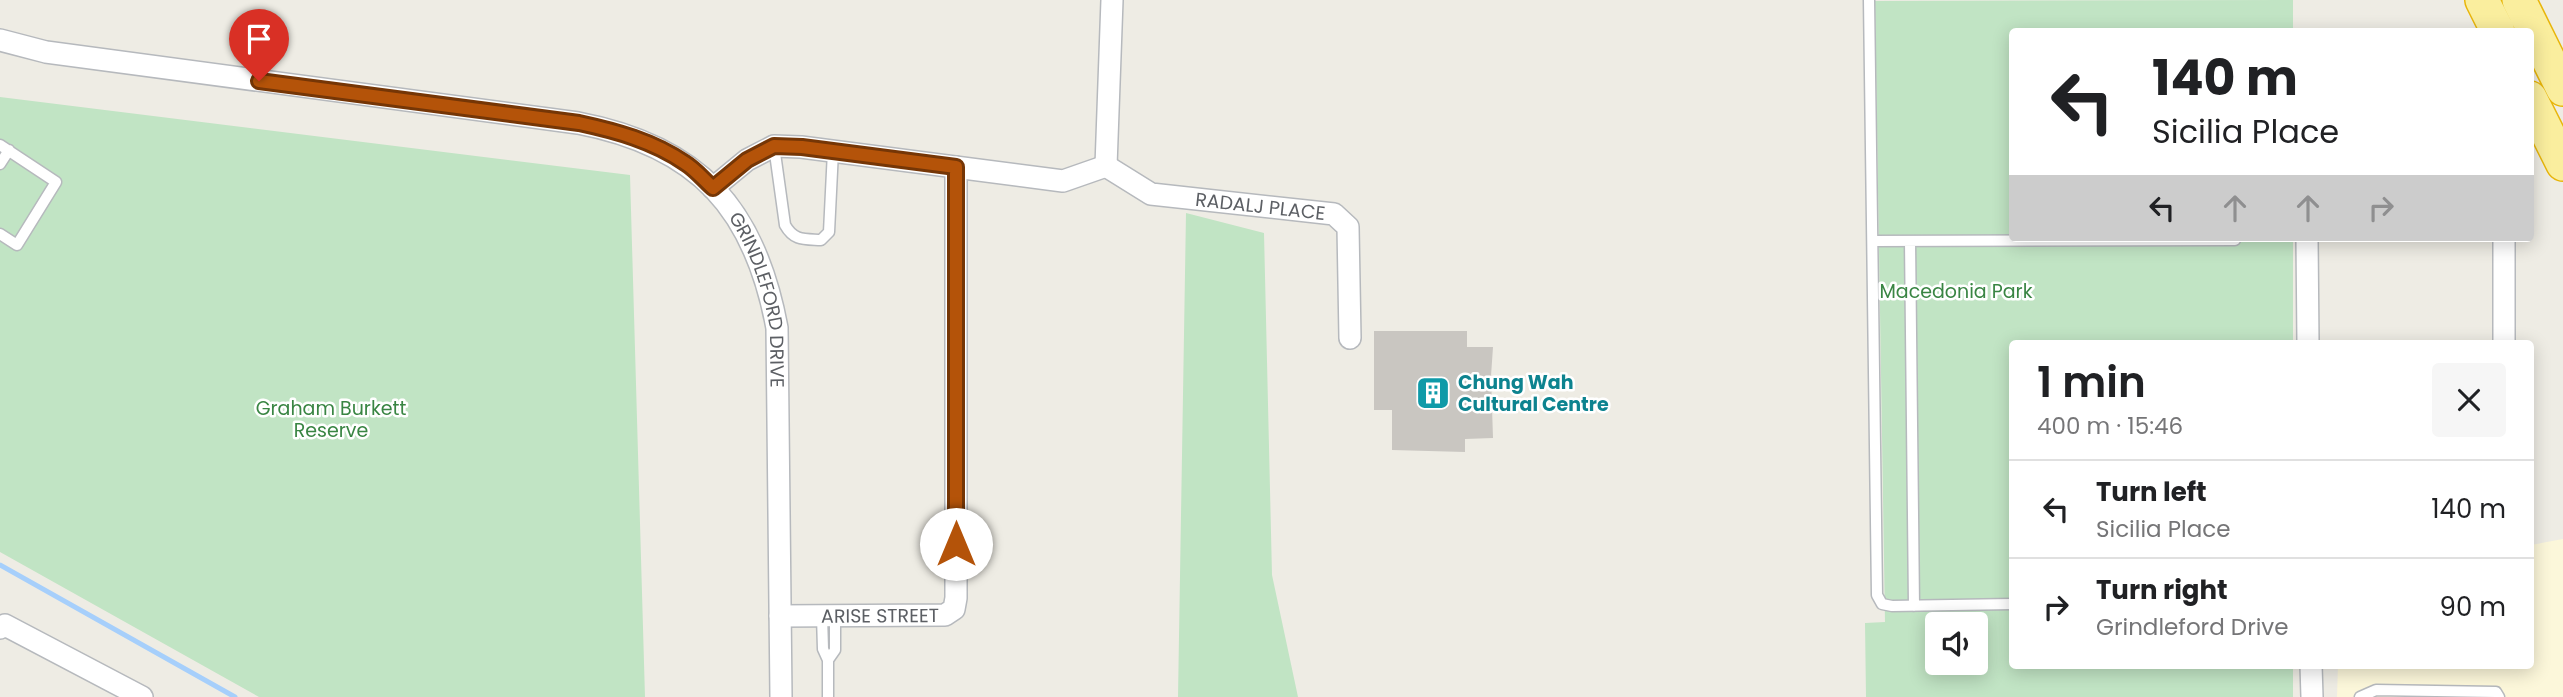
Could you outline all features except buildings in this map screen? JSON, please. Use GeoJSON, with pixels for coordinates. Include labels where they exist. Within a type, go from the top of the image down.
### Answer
{"type":"FeatureCollection","features":[{"type":"Feature","properties":{"kind":"highway"},"geometry":{"type":"LineString","coordinates":[[2482,0],[2496,28]]}},
{"type":"Feature","properties":{"kind":"highway"},"geometry":{"type":"LineString","coordinates":[[2519,0],[2533,28]]}},
{"type":"Feature","properties":{"kind":"highway"},"geometry":{"type":"LineString","coordinates":[[2534,30],[2563,89]]}},
{"type":"Feature","properties":{"kind":"highway"},"geometry":{"type":"LineString","coordinates":[[2534,106],[2563,164]]}},
{"type":"Feature","properties":{"kind":"street"},"geometry":{"type":"LineString","coordinates":[[713,188],[747,160],[774,146],[833,151],[1063,181],[1106,166],[1112,0]]}},
{"type":"Feature","properties":{"kind":"street","name":"GRINDLEFORD DRIVE"},"geometry":{"type":"LineString","coordinates":[[0,40],[46,52],[579,123],[615,130],[687,163],[738,218],[757,253],[770,291],[777,328],[781,697]]}},
{"type":"Feature","properties":{"kind":"street","name":"RADALJ PLACE"},"geometry":{"type":"LineString","coordinates":[[1106,166],[1151,194],[1334,214],[1348,227],[1350,338]]}},
{"type":"Feature","properties":{"kind":"street","name":"ARISE STREET"},"geometry":{"type":"LineString","coordinates":[[780,616],[945,615],[954,609],[956,167]]}},
{"type":"Feature","properties":{"kind":"street"},"geometry":{"type":"LineString","coordinates":[[2307,242],[2308,340]]}},
{"type":"Feature","properties":{"kind":"street"},"geometry":{"type":"LineString","coordinates":[[2504,242],[2504,340]]}},
{"type":"Feature","properties":{"kind":"street"},"geometry":{"type":"LineString","coordinates":[[0,628],[5,625],[142,697]]}},
{"type":"Feature","properties":{"kind":"street"},"geometry":{"type":"LineString","coordinates":[[2311,669],[2312,697]]}},
{"type":"Feature","properties":{"kind":"lane"},"geometry":{"type":"LineString","coordinates":[[1869,0],[1877,595],[1882,604],[2009,604]]}},
{"type":"Feature","properties":{"kind":"lane"},"geometry":{"type":"LineString","coordinates":[[774,146],[785,225],[796,239],[821,240],[829,232],[833,151]]}},
{"type":"Feature","properties":{"kind":"lane"},"geometry":{"type":"LineString","coordinates":[[0,164],[4,147],[56,182],[17,245],[0,234]]}},
{"type":"Feature","properties":{"kind":"lane"},"geometry":{"type":"LineString","coordinates":[[1873,241],[2009,241]]}},
{"type":"Feature","properties":{"kind":"lane"},"geometry":{"type":"LineString","coordinates":[[1910,241],[1914,606]]}},
{"type":"Feature","properties":{"kind":"lane"},"geometry":{"type":"LineString","coordinates":[[828,616],[823,649],[828,660],[828,697]]}},
{"type":"Feature","properties":{"kind":"lane"},"geometry":{"type":"LineString","coordinates":[[2360,697],[2376,690],[2496,692],[2499,697]]}},
{"type":"Feature","properties":{"kind":"shaded area"},"geometry":{"type":"Polygon","coordinates":[[[2563,539],[2563,697],[2337,697],[2338,669],[2534,669],[2534,544],[2563,539]]]}},
{"type":"Feature","properties":{"kind":"green space","name":"Macedonia Park"},"geometry":{"type":"Polygon","coordinates":[[[2293,0],[2293,28],[2009,28],[2009,242],[2293,242],[2293,340],[2009,340],[2009,669],[2293,669],[2293,697],[1866,697],[1865,623],[1885,622],[1875,1],[2293,0]]]}},
{"type":"Feature","properties":{"kind":"green space","name":"Graham Burkett Reserve"},"geometry":{"type":"Polygon","coordinates":[[[0,97],[630,175],[645,697],[259,697],[0,552],[0,97]]]}},
{"type":"Feature","properties":{"kind":"green space"},"geometry":{"type":"Polygon","coordinates":[[[1186,213],[1264,233],[1272,575],[1298,697],[1178,697],[1186,213]]]}},
{"type":"Feature","properties":{"kind":"waterway"},"geometry":{"type":"LineString","coordinates":[[0,565],[235,697]]}},
{"type":"Feature","properties":{"kind":"place","name":"Chung Wah Cultural Centre"},"geometry":{"type":"Point","coordinates":[1433,393]}},
{"type":"Feature","properties":{"kind":"route"},"geometry":{"type":"LineString","coordinates":[[259,81],[615,130],[687,163],[713,188],[747,160],[774,146],[802,147],[956,167],[956,544]]}}]}
